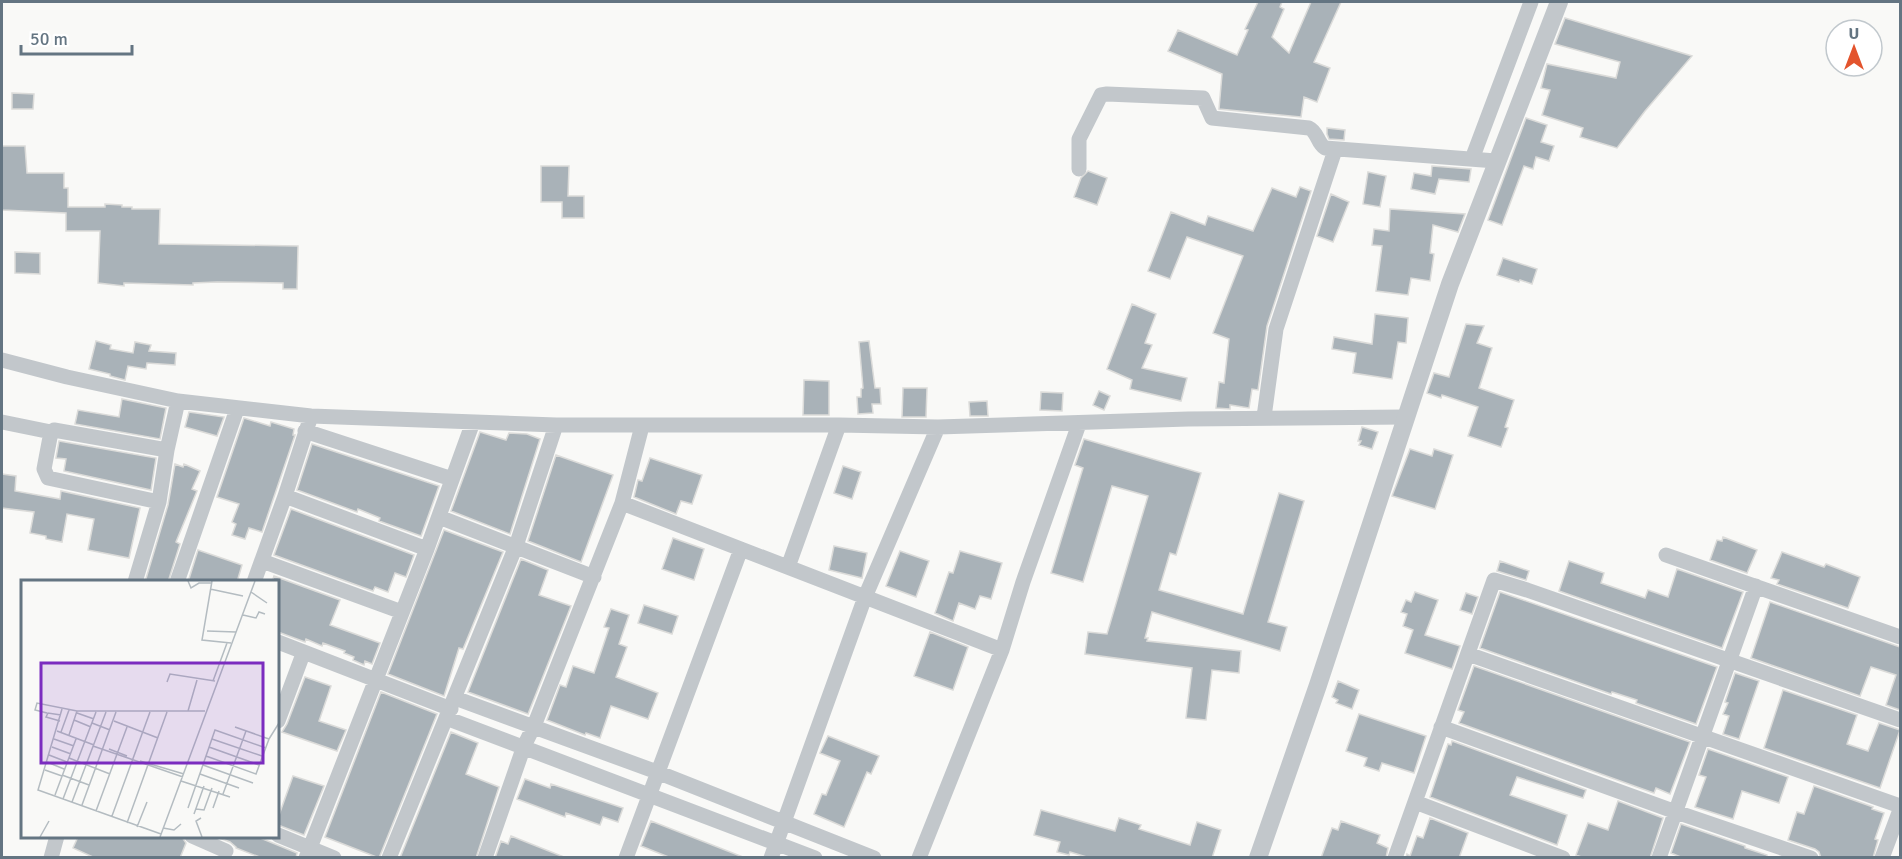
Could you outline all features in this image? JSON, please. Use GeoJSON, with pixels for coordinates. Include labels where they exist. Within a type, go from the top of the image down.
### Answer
{"type":"FeatureCollection","features":[{"type":"Feature","properties":{"kind":"street"},"geometry":{"type":"LineString","coordinates":[[1472,159],[1531,2]]}},
{"type":"Feature","properties":{"kind":"street"},"geometry":{"type":"LineString","coordinates":[[1258,858],[1318,685],[1450,284],[1559,2]]}},
{"type":"Feature","properties":{"kind":"street"},"geometry":{"type":"LineString","coordinates":[[1079,169],[1079,139],[1097,101],[1101,95],[1107,94],[1203,98],[1212,118],[1309,128],[1315,132],[1322,147],[1335,150],[1496,161]]}},
{"type":"Feature","properties":{"kind":"street"},"geometry":{"type":"LineString","coordinates":[[1264,417],[1276,329],[1335,150]]}},
{"type":"Feature","properties":{"kind":"street"},"geometry":{"type":"LineString","coordinates":[[2,360],[67,377],[178,400],[237,409],[311,416],[556,425],[839,425],[938,428],[1264,417],[1405,417]]}},
{"type":"Feature","properties":{"kind":"street"},"geometry":{"type":"LineString","coordinates":[[136,580],[159,502],[178,400]]}},
{"type":"Feature","properties":{"kind":"street"},"geometry":{"type":"LineString","coordinates":[[178,580],[237,409]]}},
{"type":"Feature","properties":{"kind":"street"},"geometry":{"type":"LineString","coordinates":[[255,580],[311,416]]}},
{"type":"Feature","properties":{"kind":"street"},"geometry":{"type":"LineString","coordinates":[[2,422],[167,450]]}},
{"type":"Feature","properties":{"kind":"street"},"geometry":{"type":"LineString","coordinates":[[308,853],[427,549],[473,422]]}},
{"type":"Feature","properties":{"kind":"street"},"geometry":{"type":"LineString","coordinates":[[919,858],[1002,650],[1023,582],[1079,424]]}},
{"type":"Feature","properties":{"kind":"street"},"geometry":{"type":"LineString","coordinates":[[389,858],[516,546],[556,425]]}},
{"type":"Feature","properties":{"kind":"street"},"geometry":{"type":"LineString","coordinates":[[788,567],[839,425]]}},
{"type":"Feature","properties":{"kind":"street"},"geometry":{"type":"LineString","coordinates":[[485,858],[524,746],[622,503],[642,426]]}},
{"type":"Feature","properties":{"kind":"street"},"geometry":{"type":"LineString","coordinates":[[771,858],[865,597],[938,428]]}},
{"type":"Feature","properties":{"kind":"street"},"geometry":{"type":"LineString","coordinates":[[305,431],[452,479]]}},
{"type":"Feature","properties":{"kind":"street"},"geometry":{"type":"LineString","coordinates":[[51,432],[44,469],[48,478],[159,502]]}},
{"type":"Feature","properties":{"kind":"street"},"geometry":{"type":"LineString","coordinates":[[285,496],[427,549]]}},
{"type":"Feature","properties":{"kind":"street"},"geometry":{"type":"LineString","coordinates":[[622,503],[1002,650]]}},
{"type":"Feature","properties":{"kind":"street"},"geometry":{"type":"LineString","coordinates":[[439,517],[594,577]]}},
{"type":"Feature","properties":{"kind":"street"},"geometry":{"type":"LineString","coordinates":[[626,858],[741,549]]}},
{"type":"Feature","properties":{"kind":"street"},"geometry":{"type":"LineString","coordinates":[[1666,555],[1900,637]]}},
{"type":"Feature","properties":{"kind":"street"},"geometry":{"type":"LineString","coordinates":[[262,561],[402,612]]}},
{"type":"Feature","properties":{"kind":"street"},"geometry":{"type":"LineString","coordinates":[[1395,858],[1494,580],[1900,720]]}},
{"type":"Feature","properties":{"kind":"street"},"geometry":{"type":"LineString","coordinates":[[1659,858],[1756,586]]}},
{"type":"Feature","properties":{"kind":"street"},"geometry":{"type":"LineString","coordinates":[[279,642],[303,654],[451,708],[524,746],[815,858]]}},
{"type":"Feature","properties":{"kind":"street"},"geometry":{"type":"LineString","coordinates":[[279,716],[303,654]]}},
{"type":"Feature","properties":{"kind":"street"},"geometry":{"type":"LineString","coordinates":[[1468,654],[1900,808],[1882,858]]}},
{"type":"Feature","properties":{"kind":"street"},"geometry":{"type":"LineString","coordinates":[[451,708],[534,726],[784,821],[874,858]]}},
{"type":"Feature","properties":{"kind":"street"},"geometry":{"type":"LineString","coordinates":[[1441,728],[1811,858]]}},
{"type":"Feature","properties":{"kind":"street"},"geometry":{"type":"LineString","coordinates":[[1415,802],[1563,858]]}},
{"type":"Feature","properties":{"kind":"street"},"geometry":{"type":"LineString","coordinates":[[279,836],[308,853],[334,858]]}},
{"type":"Feature","properties":{"kind":"street"},"geometry":{"type":"LineString","coordinates":[[52,857],[57,838]]}},
{"type":"Feature","properties":{"kind":"street"},"geometry":{"type":"LineString","coordinates":[[194,838],[224,854],[232,838]]}},
{"type":"Feature","properties":{"kind":"building"},"geometry":{"type":"Polygon","coordinates":[[[1258,2],[1282,2],[1280,7],[1284,9],[1272,37],[1289,53],[1311,2],[1341,2],[1314,62],[1330,68],[1317,102],[1304,97],[1301,117],[1219,109],[1222,74],[1168,51],[1178,30],[1237,55],[1248,30],[1245,29],[1258,2]]]}},
{"type":"Feature","properties":{"kind":"building"},"geometry":{"type":"Polygon","coordinates":[[[1565,18],[1692,56],[1617,148],[1580,137],[1583,128],[1542,115],[1550,90],[1541,88],[1547,64],[1616,78],[1620,62],[1555,44],[1565,18]]]}},
{"type":"Feature","properties":{"kind":"building"},"geometry":{"type":"Polygon","coordinates":[[[12,93],[34,94],[33,109],[12,109],[12,93]]]}},
{"type":"Feature","properties":{"kind":"building"},"geometry":{"type":"Polygon","coordinates":[[[1526,118],[1547,125],[1541,142],[1554,146],[1549,161],[1536,157],[1533,169],[1524,166],[1502,225],[1488,220],[1526,118]]]}},
{"type":"Feature","properties":{"kind":"building"},"geometry":{"type":"Polygon","coordinates":[[[1327,128],[1345,130],[1344,140],[1329,139],[1327,128]]]}},
{"type":"Feature","properties":{"kind":"building"},"geometry":{"type":"Polygon","coordinates":[[[2,146],[25,146],[27,173],[64,173],[64,188],[68,188],[68,207],[105,207],[105,204],[122,205],[122,207],[132,207],[132,209],[160,209],[159,244],[298,246],[297,289],[283,289],[283,283],[217,282],[193,283],[193,285],[124,283],[124,286],[98,283],[100,231],[66,231],[66,213],[2,210],[2,146]]]}},
{"type":"Feature","properties":{"kind":"building"},"geometry":{"type":"Polygon","coordinates":[[[541,166],[569,166],[568,196],[584,196],[584,218],[562,218],[562,202],[541,202],[541,166]]]}},
{"type":"Feature","properties":{"kind":"building"},"geometry":{"type":"Polygon","coordinates":[[[1432,166],[1471,169],[1469,182],[1439,179],[1435,194],[1411,189],[1414,173],[1431,176],[1432,166]]]}},
{"type":"Feature","properties":{"kind":"building"},"geometry":{"type":"Polygon","coordinates":[[[1088,171],[1107,178],[1097,205],[1074,197],[1081,178],[1088,171]]]}},
{"type":"Feature","properties":{"kind":"building"},"geometry":{"type":"Polygon","coordinates":[[[1368,172],[1386,176],[1380,207],[1363,204],[1368,172]]]}},
{"type":"Feature","properties":{"kind":"building"},"geometry":{"type":"Polygon","coordinates":[[[1300,187],[1311,191],[1267,326],[1258,390],[1252,389],[1249,408],[1230,405],[1230,409],[1216,408],[1219,382],[1224,383],[1229,339],[1213,333],[1243,256],[1187,237],[1170,279],[1148,271],[1171,212],[1205,225],[1208,216],[1253,231],[1272,188],[1296,197],[1300,187]]]}},
{"type":"Feature","properties":{"kind":"building"},"geometry":{"type":"Polygon","coordinates":[[[1331,194],[1349,202],[1333,242],[1317,236],[1331,194]]]}},
{"type":"Feature","properties":{"kind":"building"},"geometry":{"type":"Polygon","coordinates":[[[1390,209],[1465,214],[1458,232],[1433,225],[1430,253],[1434,254],[1430,281],[1411,278],[1408,295],[1376,291],[1382,246],[1372,245],[1374,229],[1389,231],[1390,209]]]}},
{"type":"Feature","properties":{"kind":"building"},"geometry":{"type":"Polygon","coordinates":[[[15,252],[40,253],[40,274],[15,273],[15,252]]]}},
{"type":"Feature","properties":{"kind":"building"},"geometry":{"type":"Polygon","coordinates":[[[1503,258],[1537,269],[1532,284],[1497,275],[1503,258]]]}},
{"type":"Feature","properties":{"kind":"building"},"geometry":{"type":"Polygon","coordinates":[[[1132,304],[1156,314],[1145,343],[1152,345],[1142,368],[1187,378],[1181,401],[1130,389],[1132,380],[1107,369],[1132,304]]]}},
{"type":"Feature","properties":{"kind":"building"},"geometry":{"type":"Polygon","coordinates":[[[1375,314],[1408,318],[1406,343],[1398,342],[1392,379],[1353,373],[1356,353],[1332,349],[1334,337],[1372,344],[1375,314]]]}},
{"type":"Feature","properties":{"kind":"building"},"geometry":{"type":"Polygon","coordinates":[[[1466,324],[1484,326],[1477,343],[1492,348],[1479,388],[1514,400],[1501,447],[1468,436],[1478,407],[1442,395],[1441,398],[1427,393],[1434,373],[1449,377],[1466,324]]]}},
{"type":"Feature","properties":{"kind":"building"},"geometry":{"type":"Polygon","coordinates":[[[96,341],[111,345],[110,349],[133,353],[135,342],[151,345],[149,351],[176,353],[175,365],[147,363],[146,369],[128,366],[125,380],[110,376],[110,374],[89,369],[96,341]]]}},
{"type":"Feature","properties":{"kind":"building"},"geometry":{"type":"Polygon","coordinates":[[[869,341],[875,388],[880,388],[881,404],[872,404],[873,413],[858,414],[857,397],[861,397],[863,388],[859,342],[869,341]]]}},
{"type":"Feature","properties":{"kind":"building"},"geometry":{"type":"Polygon","coordinates":[[[804,380],[829,381],[829,415],[803,415],[804,380]]]}},
{"type":"Feature","properties":{"kind":"building"},"geometry":{"type":"Polygon","coordinates":[[[903,388],[927,388],[926,417],[902,417],[903,388]]]}},
{"type":"Feature","properties":{"kind":"building"},"geometry":{"type":"Polygon","coordinates":[[[1099,391],[1110,396],[1104,410],[1093,405],[1099,391]]]}},
{"type":"Feature","properties":{"kind":"building"},"geometry":{"type":"Polygon","coordinates":[[[1041,392],[1063,393],[1062,411],[1040,410],[1041,392]]]}},
{"type":"Feature","properties":{"kind":"building"},"geometry":{"type":"Polygon","coordinates":[[[122,399],[166,408],[160,439],[75,424],[78,410],[119,417],[122,399]]]}},
{"type":"Feature","properties":{"kind":"building"},"geometry":{"type":"Polygon","coordinates":[[[987,401],[988,416],[970,416],[969,402],[987,401]]]}},
{"type":"Feature","properties":{"kind":"building"},"geometry":{"type":"Polygon","coordinates":[[[189,412],[224,417],[217,436],[185,427],[189,412]]]}},
{"type":"Feature","properties":{"kind":"building"},"geometry":{"type":"Polygon","coordinates":[[[244,418],[270,426],[271,422],[294,429],[293,435],[295,435],[262,532],[249,528],[245,539],[232,535],[236,524],[232,522],[239,504],[217,497],[244,418]]]}},
{"type":"Feature","properties":{"kind":"building"},"geometry":{"type":"Polygon","coordinates":[[[1362,427],[1378,432],[1372,449],[1359,445],[1362,427]]]}},
{"type":"Feature","properties":{"kind":"building"},"geometry":{"type":"Polygon","coordinates":[[[480,432],[506,440],[509,433],[527,434],[540,439],[510,534],[451,511],[480,432]]]}},
{"type":"Feature","properties":{"kind":"building"},"geometry":{"type":"Polygon","coordinates":[[[1084,439],[1201,473],[1176,555],[1170,553],[1159,590],[1243,614],[1279,493],[1304,501],[1268,622],[1287,627],[1280,651],[1152,612],[1145,638],[1148,638],[1147,641],[1241,651],[1239,673],[1212,670],[1206,720],[1186,718],[1192,668],[1085,654],[1088,632],[1107,634],[1148,496],[1112,486],[1083,582],[1051,573],[1083,468],[1075,465],[1084,439]]]}},
{"type":"Feature","properties":{"kind":"building"},"geometry":{"type":"Polygon","coordinates":[[[59,441],[156,458],[151,490],[64,471],[66,459],[56,458],[59,441]]]}},
{"type":"Feature","properties":{"kind":"building"},"geometry":{"type":"Polygon","coordinates":[[[312,444],[439,486],[421,536],[379,521],[380,518],[358,509],[357,512],[297,490],[312,444]]]}},
{"type":"Feature","properties":{"kind":"building"},"geometry":{"type":"Polygon","coordinates":[[[1410,449],[1432,456],[1434,449],[1453,455],[1435,509],[1392,496],[1410,449]]]}},
{"type":"Feature","properties":{"kind":"building"},"geometry":{"type":"Polygon","coordinates":[[[556,455],[613,475],[581,562],[528,541],[556,455]]]}},
{"type":"Feature","properties":{"kind":"building"},"geometry":{"type":"Polygon","coordinates":[[[650,458],[702,475],[692,504],[681,501],[676,514],[634,497],[638,480],[642,481],[650,458]]]}},
{"type":"Feature","properties":{"kind":"building"},"geometry":{"type":"Polygon","coordinates":[[[175,464],[183,467],[184,464],[200,471],[192,489],[197,491],[176,542],[180,544],[169,580],[146,580],[168,505],[175,464]]]}},
{"type":"Feature","properties":{"kind":"building"},"geometry":{"type":"Polygon","coordinates":[[[843,466],[861,472],[852,499],[834,493],[843,466]]]}},
{"type":"Feature","properties":{"kind":"building"},"geometry":{"type":"Polygon","coordinates":[[[2,474],[16,476],[15,491],[60,499],[61,491],[140,508],[129,558],[88,550],[94,519],[67,514],[62,542],[30,533],[34,512],[2,508],[2,474]]]}},
{"type":"Feature","properties":{"kind":"building"},"geometry":{"type":"Polygon","coordinates":[[[291,509],[414,555],[406,577],[395,573],[388,592],[375,587],[373,591],[274,555],[291,509]]]}},
{"type":"Feature","properties":{"kind":"building"},"geometry":{"type":"Polygon","coordinates":[[[444,530],[503,552],[463,649],[459,648],[444,696],[388,674],[444,530]]]}},
{"type":"Feature","properties":{"kind":"building"},"geometry":{"type":"Polygon","coordinates":[[[1723,537],[1757,550],[1747,573],[1710,560],[1717,540],[1722,541],[1723,537]]]}},
{"type":"Feature","properties":{"kind":"building"},"geometry":{"type":"Polygon","coordinates":[[[673,538],[704,549],[694,580],[662,569],[673,538]]]}},
{"type":"Feature","properties":{"kind":"building"},"geometry":{"type":"Polygon","coordinates":[[[834,546],[867,553],[862,578],[829,570],[834,546]]]}},
{"type":"Feature","properties":{"kind":"building"},"geometry":{"type":"Polygon","coordinates":[[[198,550],[242,565],[238,580],[189,580],[198,550]]]}},
{"type":"Feature","properties":{"kind":"building"},"geometry":{"type":"Polygon","coordinates":[[[900,551],[929,561],[916,597],[886,586],[900,551]]]}},
{"type":"Feature","properties":{"kind":"building"},"geometry":{"type":"Polygon","coordinates":[[[960,551],[1002,563],[991,599],[980,596],[975,609],[959,603],[953,621],[935,613],[949,572],[953,573],[960,551]]]}},
{"type":"Feature","properties":{"kind":"building"},"geometry":{"type":"Polygon","coordinates":[[[1782,552],[1824,567],[1826,564],[1860,577],[1848,608],[1777,584],[1779,580],[1771,578],[1782,552]]]}},
{"type":"Feature","properties":{"kind":"building"},"geometry":{"type":"Polygon","coordinates":[[[521,559],[548,570],[539,595],[571,606],[528,714],[468,692],[521,559]]]}},
{"type":"Feature","properties":{"kind":"building"},"geometry":{"type":"Polygon","coordinates":[[[1500,561],[1529,571],[1526,580],[1497,571],[1500,561]]]}},
{"type":"Feature","properties":{"kind":"building"},"geometry":{"type":"Polygon","coordinates":[[[1569,561],[1604,573],[1601,583],[1645,598],[1648,590],[1668,597],[1677,569],[1743,592],[1722,648],[1559,591],[1569,561]]]}},
{"type":"Feature","properties":{"kind":"building"},"geometry":{"type":"Polygon","coordinates":[[[274,576],[340,600],[330,625],[380,643],[372,664],[365,661],[364,665],[353,660],[354,657],[344,653],[345,651],[323,643],[322,646],[306,639],[305,642],[279,632],[279,580],[273,580],[274,576]]]}},
{"type":"Feature","properties":{"kind":"building"},"geometry":{"type":"Polygon","coordinates":[[[1415,592],[1438,600],[1425,635],[1460,646],[1452,669],[1405,653],[1413,630],[1403,626],[1407,614],[1401,612],[1406,600],[1411,602],[1415,592]]]}},
{"type":"Feature","properties":{"kind":"building"},"geometry":{"type":"Polygon","coordinates":[[[1500,592],[1717,667],[1696,724],[1636,703],[1637,700],[1612,692],[1611,694],[1480,648],[1500,592]]]}},
{"type":"Feature","properties":{"kind":"building"},"geometry":{"type":"Polygon","coordinates":[[[1466,593],[1478,597],[1472,614],[1460,610],[1466,593]]]}},
{"type":"Feature","properties":{"kind":"building"},"geometry":{"type":"Polygon","coordinates":[[[1770,602],[1900,647],[1900,710],[1886,705],[1896,675],[1871,667],[1860,696],[1751,658],[1770,602]]]}},
{"type":"Feature","properties":{"kind":"building"},"geometry":{"type":"Polygon","coordinates":[[[644,605],[678,616],[672,634],[638,623],[644,605]]]}},
{"type":"Feature","properties":{"kind":"building"},"geometry":{"type":"Polygon","coordinates":[[[611,609],[629,615],[619,644],[627,647],[616,677],[658,693],[648,719],[611,706],[600,738],[586,733],[585,735],[547,720],[560,685],[566,687],[573,666],[594,673],[609,628],[604,627],[611,609]]]}},
{"type":"Feature","properties":{"kind":"building"},"geometry":{"type":"Polygon","coordinates":[[[930,632],[968,647],[953,690],[914,676],[930,632]]]}},
{"type":"Feature","properties":{"kind":"building"},"geometry":{"type":"Polygon","coordinates":[[[1474,666],[1690,742],[1670,794],[1656,788],[1654,793],[1459,723],[1464,712],[1458,710],[1474,666]]]}},
{"type":"Feature","properties":{"kind":"building"},"geometry":{"type":"Polygon","coordinates":[[[1735,673],[1759,681],[1739,739],[1723,734],[1729,716],[1723,714],[1728,703],[1725,702],[1735,673]]]}},
{"type":"Feature","properties":{"kind":"building"},"geometry":{"type":"Polygon","coordinates":[[[305,677],[331,686],[319,721],[346,730],[337,751],[282,732],[305,677]]]}},
{"type":"Feature","properties":{"kind":"building"},"geometry":{"type":"Polygon","coordinates":[[[1338,681],[1359,690],[1352,709],[1336,703],[1338,700],[1332,697],[1338,681]]]}},
{"type":"Feature","properties":{"kind":"building"},"geometry":{"type":"Polygon","coordinates":[[[1783,690],[1857,715],[1847,744],[1868,751],[1879,723],[1900,730],[1880,788],[1764,748],[1783,690]]]}},
{"type":"Feature","properties":{"kind":"building"},"geometry":{"type":"Polygon","coordinates":[[[381,692],[437,714],[379,858],[325,837],[381,692]]]}},
{"type":"Feature","properties":{"kind":"building"},"geometry":{"type":"Polygon","coordinates":[[[1359,714],[1426,736],[1414,773],[1382,763],[1379,771],[1364,766],[1367,758],[1346,751],[1359,714]]]}},
{"type":"Feature","properties":{"kind":"building"},"geometry":{"type":"Polygon","coordinates":[[[451,732],[478,743],[466,774],[499,787],[476,858],[400,858],[451,732]]]}},
{"type":"Feature","properties":{"kind":"building"},"geometry":{"type":"Polygon","coordinates":[[[828,736],[879,756],[871,774],[867,772],[844,827],[814,814],[822,794],[826,795],[840,761],[820,753],[828,736]]]}},
{"type":"Feature","properties":{"kind":"building"},"geometry":{"type":"Polygon","coordinates":[[[1452,741],[1586,790],[1583,798],[1517,777],[1510,795],[1567,815],[1557,845],[1430,797],[1448,744],[1451,745],[1452,741]]]}},
{"type":"Feature","properties":{"kind":"building"},"geometry":{"type":"Polygon","coordinates":[[[1708,749],[1788,777],[1779,803],[1742,791],[1733,819],[1695,807],[1706,777],[1699,775],[1708,749]]]}},
{"type":"Feature","properties":{"kind":"building"},"geometry":{"type":"Polygon","coordinates":[[[293,776],[324,786],[304,835],[279,825],[279,815],[293,776]]]}},
{"type":"Feature","properties":{"kind":"building"},"geometry":{"type":"Polygon","coordinates":[[[525,779],[550,788],[551,784],[623,808],[618,822],[603,817],[600,825],[566,813],[565,817],[517,799],[525,779]]]}},
{"type":"Feature","properties":{"kind":"building"},"geometry":{"type":"Polygon","coordinates":[[[1814,786],[1884,813],[1875,839],[1878,840],[1873,858],[1821,858],[1815,849],[1788,840],[1797,812],[1804,814],[1814,786]]]}},
{"type":"Feature","properties":{"kind":"building"},"geometry":{"type":"Polygon","coordinates":[[[1618,801],[1663,818],[1650,858],[1584,858],[1576,855],[1588,823],[1608,830],[1618,801]]]}},
{"type":"Feature","properties":{"kind":"building"},"geometry":{"type":"Polygon","coordinates":[[[1041,810],[1115,831],[1119,818],[1141,825],[1139,829],[1190,845],[1197,822],[1221,830],[1212,858],[1090,858],[1070,852],[1069,855],[1057,852],[1060,842],[1034,835],[1041,810]]]}},
{"type":"Feature","properties":{"kind":"building"},"geometry":{"type":"Polygon","coordinates":[[[1430,818],[1468,833],[1459,858],[1406,858],[1407,854],[1410,856],[1417,836],[1423,838],[1430,818]]]}},
{"type":"Feature","properties":{"kind":"building"},"geometry":{"type":"Polygon","coordinates":[[[651,821],[743,858],[671,858],[641,846],[651,821]]]}},
{"type":"Feature","properties":{"kind":"building"},"geometry":{"type":"Polygon","coordinates":[[[1341,821],[1380,835],[1377,843],[1388,848],[1386,858],[1321,858],[1332,828],[1338,830],[1341,821]]]}},
{"type":"Feature","properties":{"kind":"building"},"geometry":{"type":"Polygon","coordinates":[[[1681,824],[1745,846],[1745,848],[1767,855],[1767,858],[1683,858],[1671,853],[1681,824]]]}},
{"type":"Feature","properties":{"kind":"building"},"geometry":{"type":"Polygon","coordinates":[[[511,836],[564,858],[495,858],[501,841],[508,844],[511,836]]]}},
{"type":"Feature","properties":{"kind":"building"},"geometry":{"type":"Polygon","coordinates":[[[78,838],[183,838],[186,843],[180,858],[95,858],[73,848],[78,838]]]}},
{"type":"Feature","properties":{"kind":"building"},"geometry":{"type":"Polygon","coordinates":[[[220,838],[260,838],[297,853],[296,858],[262,858],[236,848],[230,842],[220,838]]]}}]}
